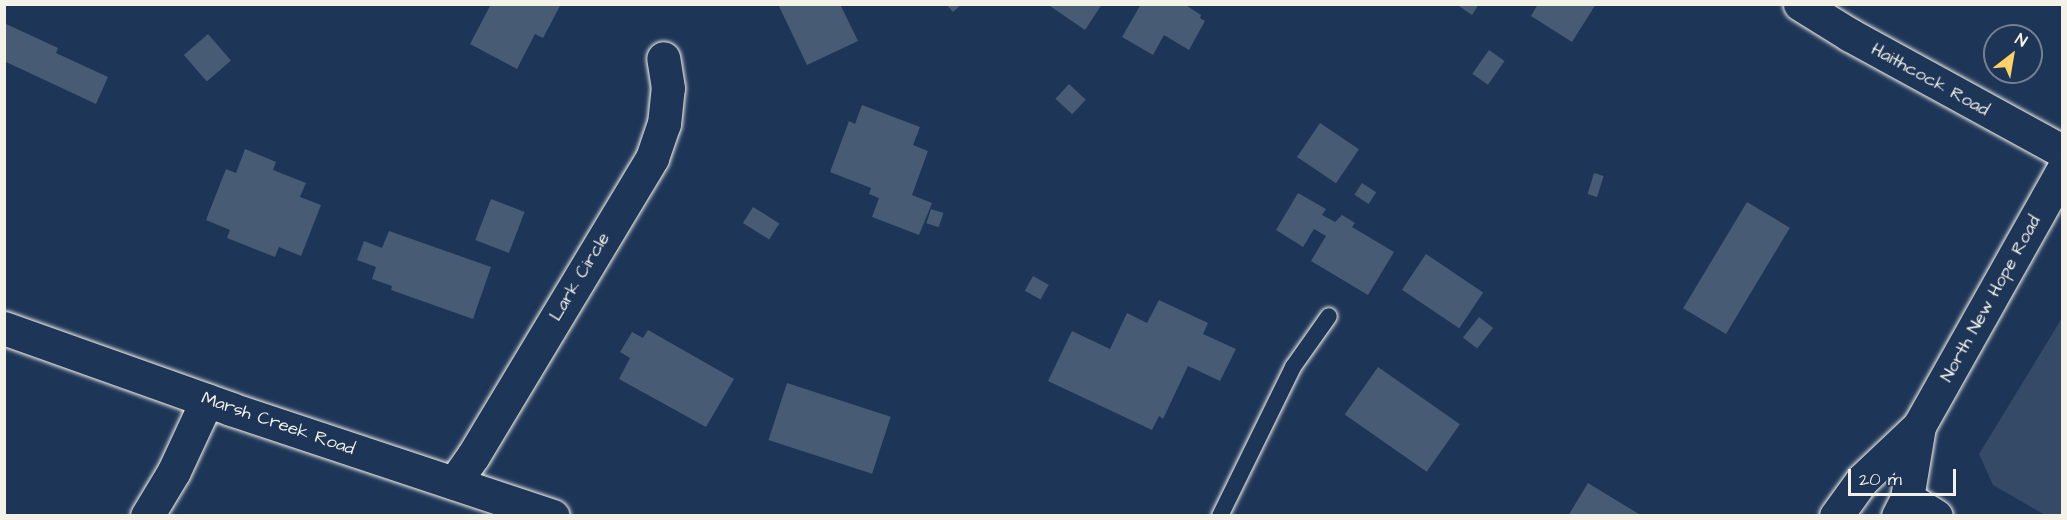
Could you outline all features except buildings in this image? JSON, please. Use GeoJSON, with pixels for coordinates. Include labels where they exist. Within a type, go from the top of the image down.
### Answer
{"type":"FeatureCollection","features":[{"type":"Feature","properties":{"kind":"street","name":"Haithcock Road"},"geometry":{"type":"LineString","coordinates":[[1800,4],[1850,35],[2062,151]]}},
{"type":"Feature","properties":{"kind":"street","name":"Lark Circle"},"geometry":{"type":"LineString","coordinates":[[454,483],[473,456],[652,158],[664,124],[668,88],[663,58]]}},
{"type":"Feature","properties":{"kind":"street","name":"North New Hope Road"},"geometry":{"type":"LineString","coordinates":[[1836,516],[1862,480],[1919,426],[2062,171]]}},
{"type":"Feature","properties":{"kind":"street","name":"Marsh Creek Road"},"geometry":{"type":"LineString","coordinates":[[4,328],[207,400],[553,516]]}},
{"type":"Feature","properties":{"kind":"street"},"geometry":{"type":"LineString","coordinates":[[147,516],[174,471],[207,400]]}},
{"type":"Feature","properties":{"kind":"street","name":"North New Hope Road"},"geometry":{"type":"LineString","coordinates":[[1903,507],[1919,426]]}},
{"type":"Feature","properties":{"kind":"street"},"geometry":{"type":"LineString","coordinates":[[1903,507],[1936,516]]}},
{"type":"Feature","properties":{"kind":"lane"},"geometry":{"type":"LineString","coordinates":[[1220,516],[1293,367],[1329,316]]}},
{"type":"Feature","properties":{"kind":"shaded area"},"geometry":{"type":"Polygon","coordinates":[[[2062,318],[2062,515],[2045,515],[1993,485],[1979,454],[2062,318]]]}}]}
